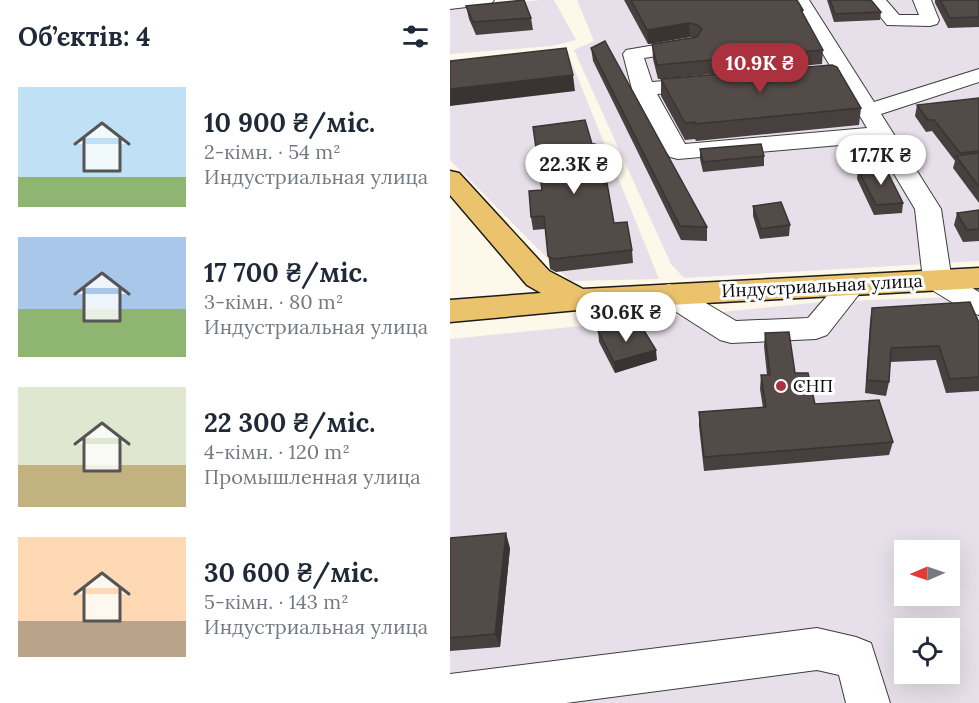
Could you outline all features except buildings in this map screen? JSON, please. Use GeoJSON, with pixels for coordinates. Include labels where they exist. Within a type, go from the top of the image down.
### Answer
{"type":"FeatureCollection","features":[{"type":"Feature","properties":{"kind":"main road"},"geometry":{"type":"LineString","coordinates":[[450,179],[538,278],[578,300]]}},
{"type":"Feature","properties":{"kind":"main road"},"geometry":{"type":"LineString","coordinates":[[459,310],[509,298],[538,278]]}},
{"type":"Feature","properties":{"kind":"main road","name":"Индустриальная улица"},"geometry":{"type":"LineString","coordinates":[[459,310],[669,294],[979,278]]}},
{"type":"Feature","properties":{"kind":"street"},"geometry":{"type":"LineString","coordinates":[[450,4],[485,0]]}},
{"type":"Feature","properties":{"kind":"street"},"geometry":{"type":"LineString","coordinates":[[861,0],[867,0]]}},
{"type":"Feature","properties":{"kind":"street"},"geometry":{"type":"LineString","coordinates":[[876,0],[894,21],[930,20],[922,0]]}},
{"type":"Feature","properties":{"kind":"street"},"geometry":{"type":"LineString","coordinates":[[804,6],[833,73],[869,111],[928,209],[937,280],[979,305]]}},
{"type":"Feature","properties":{"kind":"street"},"geometry":{"type":"LineString","coordinates":[[690,45],[633,54],[643,89],[678,152],[884,134]]}},
{"type":"Feature","properties":{"kind":"street"},"geometry":{"type":"LineString","coordinates":[[869,111],[979,75]]}},
{"type":"Feature","properties":{"kind":"street"},"geometry":{"type":"LineString","coordinates":[[643,89],[721,83]]}},
{"type":"Feature","properties":{"kind":"street"},"geometry":{"type":"LineString","coordinates":[[669,294],[731,332],[816,328],[853,285]]}},
{"type":"Feature","properties":{"kind":"street"},"geometry":{"type":"LineString","coordinates":[[450,696],[817,649],[856,658],[868,703]]}},
{"type":"Feature","properties":{"kind":"shaded area"},"geometry":{"type":"Polygon","coordinates":[[[554,0],[576,40],[552,46],[450,54],[450,9],[554,0]]]}},
{"type":"Feature","properties":{"kind":"shaded area"},"geometry":{"type":"Polygon","coordinates":[[[577,0],[979,0],[979,261],[684,278],[671,264],[574,50],[594,41],[577,0]]]}},
{"type":"Feature","properties":{"kind":"shaded area"},"geometry":{"type":"Polygon","coordinates":[[[567,51],[659,279],[570,281],[450,160],[450,61],[567,51]]]}},
{"type":"Feature","properties":{"kind":"shaded area"},"geometry":{"type":"Polygon","coordinates":[[[979,296],[979,703],[450,703],[450,339],[822,302],[979,296]]]}},
{"type":"Feature","properties":{"kind":"place","name":"СНП"},"geometry":{"type":"Point","coordinates":[781,386]}}]}
